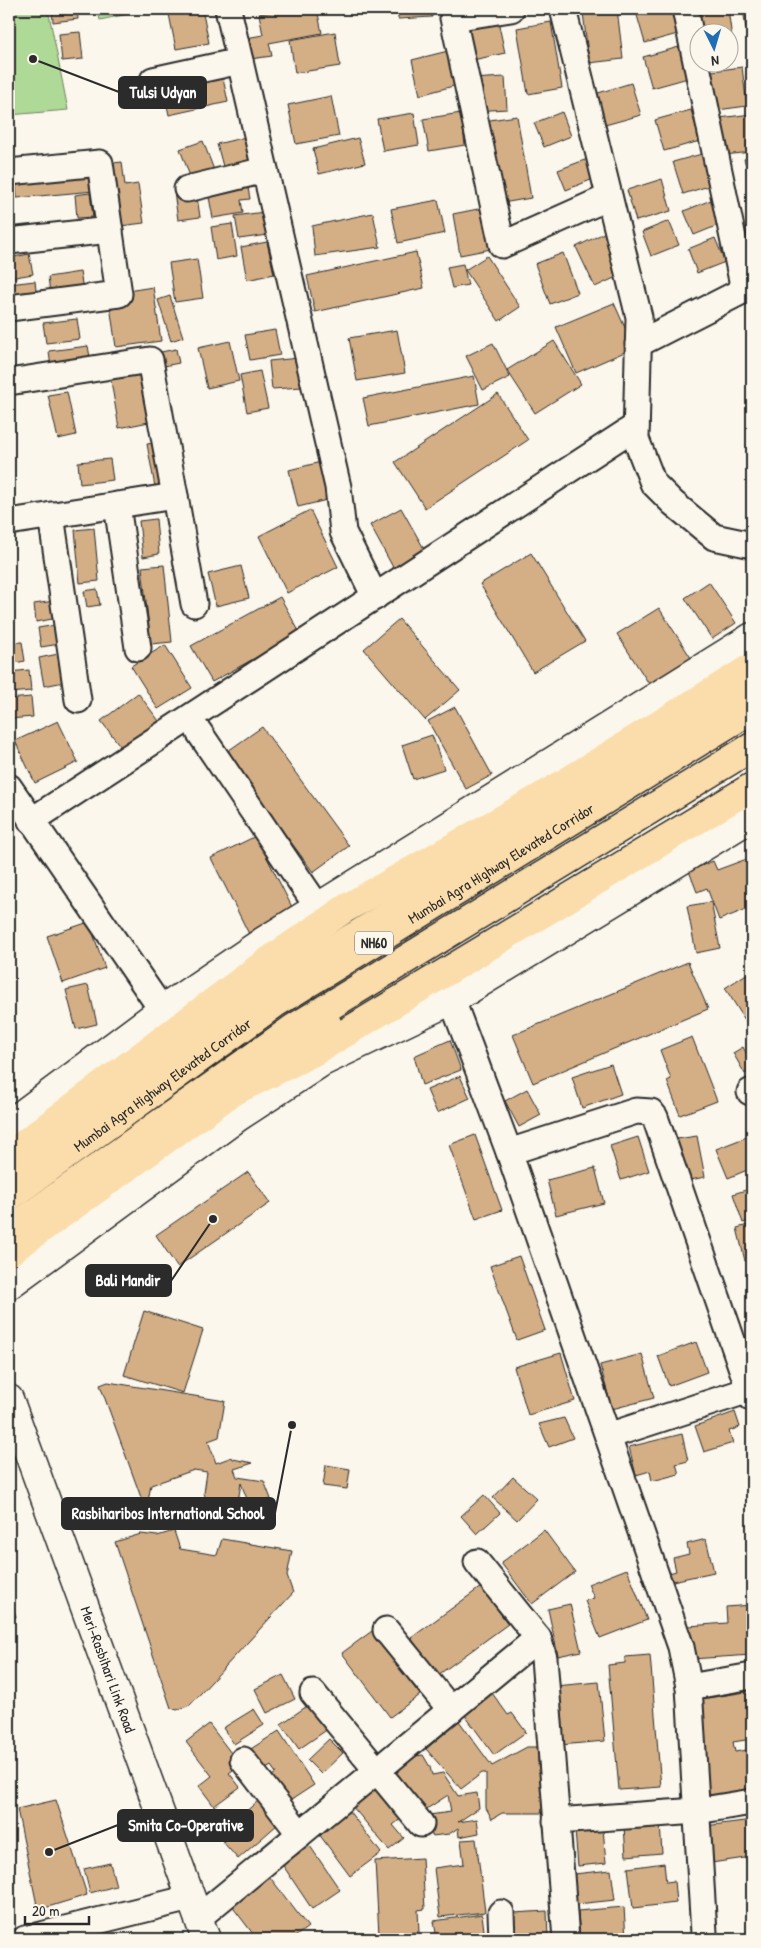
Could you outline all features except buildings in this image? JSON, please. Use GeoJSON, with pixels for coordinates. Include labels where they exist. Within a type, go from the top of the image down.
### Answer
{"type":"FeatureCollection","features":[{"type":"Feature","properties":{"kind":"main road"},"geometry":{"type":"LineString","coordinates":[[9,1155],[265,963],[346,908],[553,790],[752,667]]}},
{"type":"Feature","properties":{"kind":"main road"},"geometry":{"type":"LineString","coordinates":[[9,1178],[266,991],[752,692]]}},
{"type":"Feature","properties":{"kind":"main road","name":"Mumbai Agra Highway Elevated Corridor"},"geometry":{"type":"LineString","coordinates":[[9,1198],[277,1002],[752,709]]}},
{"type":"Feature","properties":{"kind":"main road","name":"Mumbai Agra Highway Elevated Corridor"},"geometry":{"type":"LineString","coordinates":[[9,1231],[294,1028],[752,747]]}},
{"type":"Feature","properties":{"kind":"main road"},"geometry":{"type":"LineString","coordinates":[[9,1252],[231,1093],[306,1036],[752,762]]}},
{"type":"Feature","properties":{"kind":"main road"},"geometry":{"type":"LineString","coordinates":[[231,1093],[314,1052],[752,787]]}},
{"type":"Feature","properties":{"kind":"street"},"geometry":{"type":"LineString","coordinates":[[228,9],[338,487],[343,532],[375,597]]}},
{"type":"Feature","properties":{"kind":"street"},"geometry":{"type":"LineString","coordinates":[[511,9],[453,18],[502,244],[609,198]]}},
{"type":"Feature","properties":{"kind":"street"},"geometry":{"type":"LineString","coordinates":[[563,9],[639,317],[636,439],[652,483],[714,537],[752,545]]}},
{"type":"Feature","properties":{"kind":"street"},"geometry":{"type":"LineString","coordinates":[[638,344],[748,288],[685,9]]}},
{"type":"Feature","properties":{"kind":"street"},"geometry":{"type":"LineString","coordinates":[[153,80],[240,61]]}},
{"type":"Feature","properties":{"kind":"street"},"geometry":{"type":"LineString","coordinates":[[9,172],[100,163],[119,294],[9,308]]}},
{"type":"Feature","properties":{"kind":"street"},"geometry":{"type":"LineString","coordinates":[[187,189],[265,170]]}},
{"type":"Feature","properties":{"kind":"street"},"geometry":{"type":"LineString","coordinates":[[9,241],[110,230]]}},
{"type":"Feature","properties":{"kind":"street"},"geometry":{"type":"LineString","coordinates":[[9,382],[150,360],[194,604]]}},
{"type":"Feature","properties":{"kind":"street"},"geometry":{"type":"LineString","coordinates":[[32,821],[636,426]]}},
{"type":"Feature","properties":{"kind":"street"},"geometry":{"type":"LineString","coordinates":[[9,522],[175,496]]}},
{"type":"Feature","properties":{"kind":"street"},"geometry":{"type":"LineString","coordinates":[[117,504],[138,648]]}},
{"type":"Feature","properties":{"kind":"street"},"geometry":{"type":"LineString","coordinates":[[51,515],[78,700]]}},
{"type":"Feature","properties":{"kind":"street"},"geometry":{"type":"LineString","coordinates":[[9,1124],[162,1010],[317,906],[752,637]]}},
{"type":"Feature","properties":{"kind":"street"},"geometry":{"type":"LineString","coordinates":[[199,732],[317,906]]}},
{"type":"Feature","properties":{"kind":"street"},"geometry":{"type":"LineString","coordinates":[[9,787],[162,1010]]}},
{"type":"Feature","properties":{"kind":"street"},"geometry":{"type":"LineString","coordinates":[[9,1285],[238,1117],[322,1062],[452,1000],[752,817]]}},
{"type":"Feature","properties":{"kind":"street"},"geometry":{"type":"LineString","coordinates":[[452,1000],[510,1152],[681,1647],[689,1688],[704,1933]]}},
{"type":"Feature","properties":{"kind":"street"},"geometry":{"type":"LineString","coordinates":[[510,1152],[636,1111],[651,1112],[655,1117],[751,1394],[608,1436]]}},
{"type":"Feature","properties":{"kind":"street","name":"Meri-Rasbihari Link Road"},"geometry":{"type":"LineString","coordinates":[[9,1399],[198,1918]]}},
{"type":"Feature","properties":{"kind":"street"},"geometry":{"type":"LineString","coordinates":[[477,1562],[538,1638],[546,1670],[566,1939]]}},
{"type":"Feature","properties":{"kind":"street"},"geometry":{"type":"LineString","coordinates":[[386,1630],[451,1710]]}},
{"type":"Feature","properties":{"kind":"street"},"geometry":{"type":"LineString","coordinates":[[25,1939],[198,1918],[538,1638]]}},
{"type":"Feature","properties":{"kind":"street"},"geometry":{"type":"LineString","coordinates":[[689,1688],[752,1676]]}},
{"type":"Feature","properties":{"kind":"street"},"geometry":{"type":"LineString","coordinates":[[313,1693],[376,1772],[421,1824]]}},
{"type":"Feature","properties":{"kind":"street"},"geometry":{"type":"LineString","coordinates":[[243,1760],[300,1834]]}},
{"type":"Feature","properties":{"kind":"street"},"geometry":{"type":"LineString","coordinates":[[556,1821],[697,1811],[752,1802]]}},
{"type":"Feature","properties":{"kind":"street"},"geometry":{"type":"LineString","coordinates":[[501,1913],[502,1939]]}},
{"type":"Feature","properties":{"kind":"green space"},"geometry":{"type":"Polygon","coordinates":[[[9,9],[48,9],[68,110],[9,115],[9,9]]]}},
{"type":"Feature","properties":{"kind":"green space"},"geometry":{"type":"Polygon","coordinates":[[[97,9],[151,9],[100,20],[97,9]]]}},
{"type":"Feature","properties":{"kind":"place","name":"Tulsi Udyan"},"geometry":{"type":"Point","coordinates":[33,59]}},
{"type":"Feature","properties":{"kind":"place","name":"Bali Mandir"},"geometry":{"type":"Point","coordinates":[213,1219]}},
{"type":"Feature","properties":{"kind":"place","name":"Rasbiharibos International School"},"geometry":{"type":"Point","coordinates":[292,1425]}},
{"type":"Feature","properties":{"kind":"place","name":"Smita Co-Operative"},"geometry":{"type":"Point","coordinates":[49,1852]}}]}
